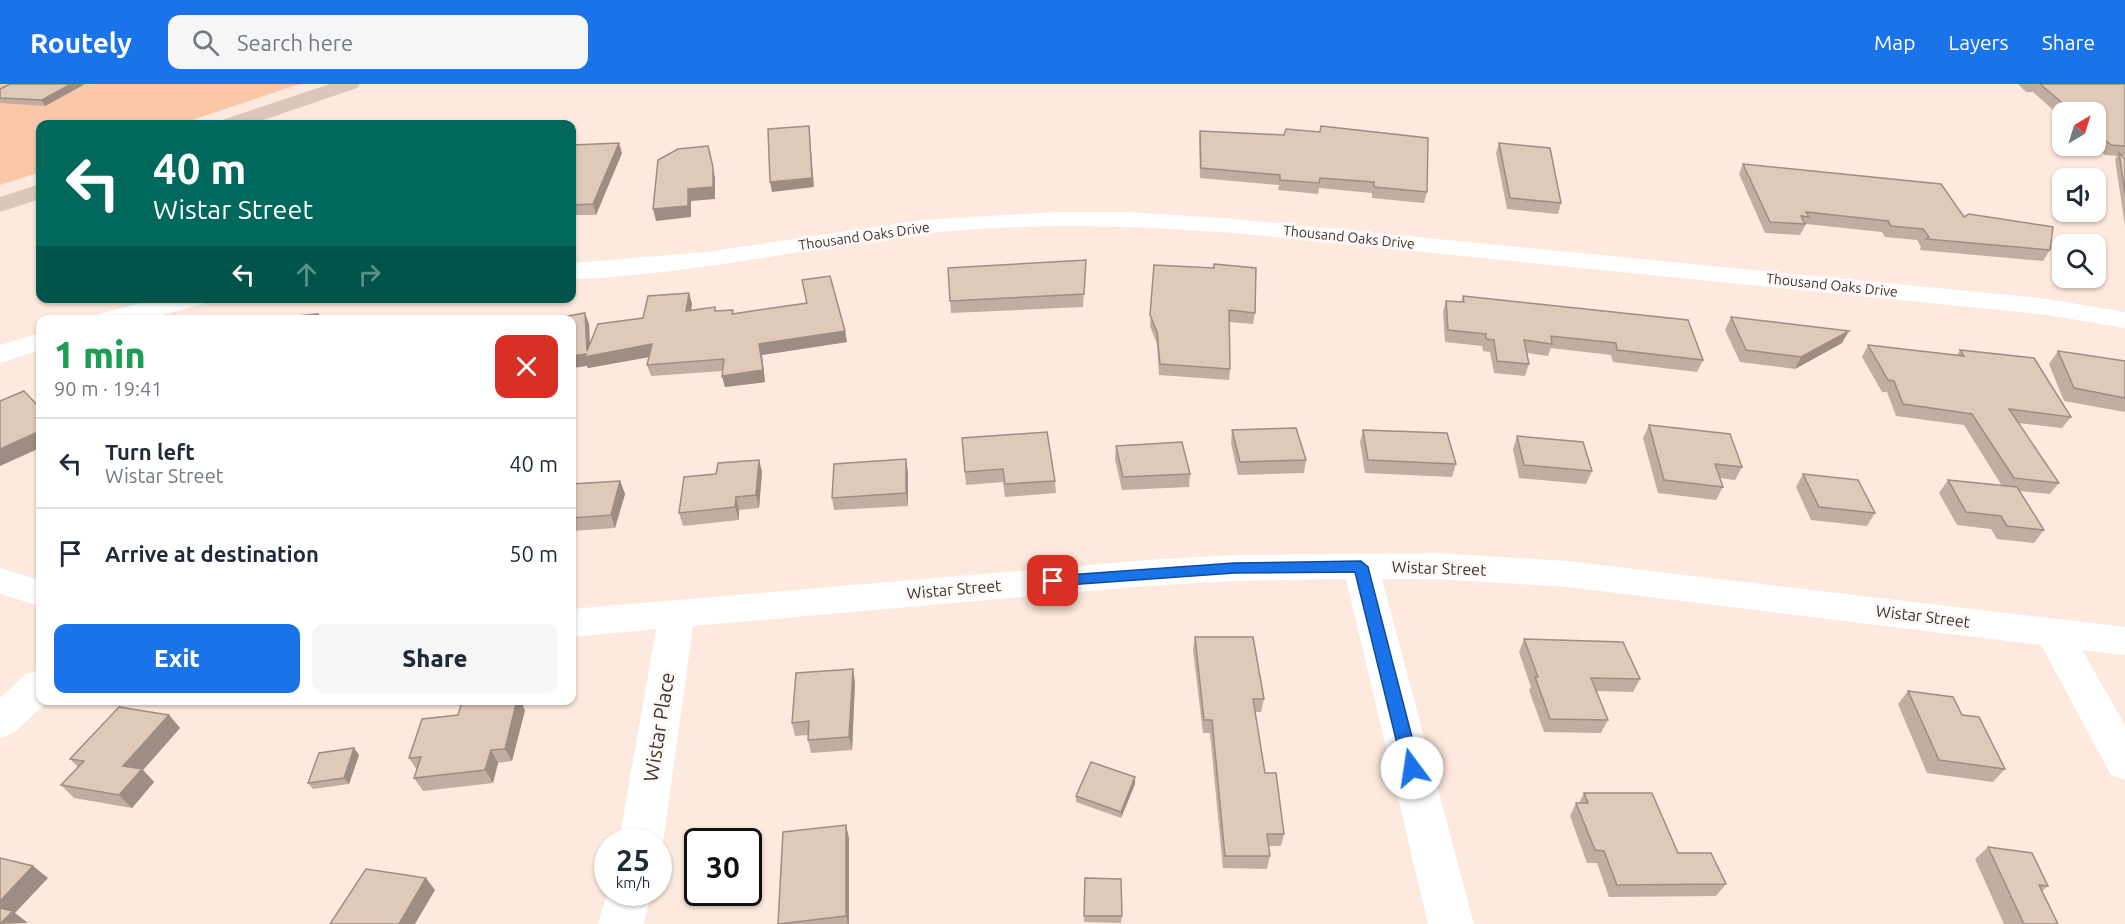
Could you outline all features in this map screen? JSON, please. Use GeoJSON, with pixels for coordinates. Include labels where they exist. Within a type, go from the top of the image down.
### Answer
{"type":"FeatureCollection","features":[{"type":"Feature","properties":{"kind":"main road"},"geometry":{"type":"LineString","coordinates":[[245,120],[350,84]]}},
{"type":"Feature","properties":{"kind":"main road"},"geometry":{"type":"LineString","coordinates":[[0,205],[36,192]]}},
{"type":"Feature","properties":{"kind":"street","name":"Thousand Oaks Drive"},"geometry":{"type":"LineString","coordinates":[[576,271],[636,267],[724,257],[951,224],[1036,219],[1142,220],[1235,226],[2036,306],[2125,320]]}},
{"type":"Feature","properties":{"kind":"street"},"geometry":{"type":"LineString","coordinates":[[128,315],[174,303]]}},
{"type":"Feature","properties":{"kind":"street"},"geometry":{"type":"LineString","coordinates":[[0,354],[36,342]]}},
{"type":"Feature","properties":{"kind":"street","name":"Wistar Street"},"geometry":{"type":"LineString","coordinates":[[576,623],[1147,573],[1234,568],[1437,566],[1567,574],[2125,641]]}},
{"type":"Feature","properties":{"kind":"street"},"geometry":{"type":"LineString","coordinates":[[1361,567],[1451,924]]}},
{"type":"Feature","properties":{"kind":"street"},"geometry":{"type":"LineString","coordinates":[[0,581],[36,592]]}},
{"type":"Feature","properties":{"kind":"street","name":"Wistar Place"},"geometry":{"type":"LineString","coordinates":[[643,828],[677,614]]}},
{"type":"Feature","properties":{"kind":"street"},"geometry":{"type":"LineString","coordinates":[[2053,632],[2125,763]]}},
{"type":"Feature","properties":{"kind":"street"},"geometry":{"type":"LineString","coordinates":[[0,723],[36,690]]}},
{"type":"Feature","properties":{"kind":"street"},"geometry":{"type":"LineString","coordinates":[[621,924],[626,906]]}},
{"type":"Feature","properties":{"kind":"shaded area"},"geometry":{"type":"Polygon","coordinates":[[[0,84],[300,84],[192,120],[36,120],[36,173],[0,185],[0,84]]]}},
{"type":"Feature","properties":{"kind":"building"},"geometry":{"type":"Polygon","coordinates":[[[10,84],[71,84],[42,100],[0,98],[0,89],[10,84]]]}},
{"type":"Feature","properties":{"kind":"building"},"geometry":{"type":"Polygon","coordinates":[[[2040,84],[2125,84],[2125,146],[2111,145],[2106,141],[2106,102],[2061,102],[2040,84]]]}},
{"type":"Feature","properties":{"kind":"building"},"geometry":{"type":"Polygon","coordinates":[[[809,126],[812,178],[770,182],[768,129],[809,126]]]}},
{"type":"Feature","properties":{"kind":"building"},"geometry":{"type":"Polygon","coordinates":[[[1321,126],[1428,138],[1427,192],[1374,187],[1374,182],[1320,178],[1319,183],[1280,180],[1280,175],[1201,168],[1200,131],[1284,135],[1286,129],[1320,132],[1321,126]]]}},
{"type":"Feature","properties":{"kind":"building"},"geometry":{"type":"Polygon","coordinates":[[[619,143],[593,204],[576,205],[576,145],[619,143]]]}},
{"type":"Feature","properties":{"kind":"building"},"geometry":{"type":"Polygon","coordinates":[[[1499,143],[1550,148],[1561,203],[1510,198],[1499,143]]]}},
{"type":"Feature","properties":{"kind":"building"},"geometry":{"type":"Polygon","coordinates":[[[708,146],[713,167],[713,187],[688,189],[688,206],[653,209],[658,160],[678,149],[708,146]]]}},
{"type":"Feature","properties":{"kind":"building"},"geometry":{"type":"Polygon","coordinates":[[[2119,153],[2125,159],[2125,193],[2119,153]]]}},
{"type":"Feature","properties":{"kind":"building"},"geometry":{"type":"Polygon","coordinates":[[[1743,164],[1941,184],[1964,217],[1969,214],[2053,227],[2050,250],[1926,239],[1929,237],[1923,229],[1891,226],[1888,221],[1806,212],[1809,217],[1801,216],[1805,224],[1770,222],[1743,164]]]}},
{"type":"Feature","properties":{"kind":"building"},"geometry":{"type":"Polygon","coordinates":[[[1086,260],[1084,294],[950,301],[948,268],[1086,260]]]}},
{"type":"Feature","properties":{"kind":"building"},"geometry":{"type":"Polygon","coordinates":[[[1214,264],[1256,268],[1255,313],[1229,310],[1230,369],[1160,364],[1157,332],[1150,315],[1154,265],[1214,268],[1214,264]]]}},
{"type":"Feature","properties":{"kind":"building"},"geometry":{"type":"Polygon","coordinates":[[[830,276],[845,331],[759,344],[763,370],[722,376],[724,359],[647,365],[652,344],[584,357],[586,354],[576,355],[576,315],[574,315],[585,313],[587,351],[598,324],[643,318],[648,296],[689,293],[686,311],[715,307],[715,311],[733,310],[732,314],[807,303],[802,280],[830,276]]]}},
{"type":"Feature","properties":{"kind":"building"},"geometry":{"type":"Polygon","coordinates":[[[1463,296],[1688,320],[1703,360],[1617,350],[1616,343],[1551,336],[1552,344],[1524,340],[1529,364],[1497,361],[1494,340],[1486,339],[1486,334],[1448,330],[1446,301],[1464,302],[1463,296]]]}},
{"type":"Feature","properties":{"kind":"building"},"geometry":{"type":"Polygon","coordinates":[[[1731,317],[1849,331],[1801,357],[1746,350],[1731,317]]]}},
{"type":"Feature","properties":{"kind":"building"},"geometry":{"type":"Polygon","coordinates":[[[1868,345],[1964,356],[1960,350],[2034,358],[2071,417],[2009,409],[2059,483],[2014,478],[1972,414],[1903,404],[1894,381],[1888,380],[1868,345]]]}},
{"type":"Feature","properties":{"kind":"building"},"geometry":{"type":"Polygon","coordinates":[[[2058,351],[2125,361],[2125,398],[2074,388],[2058,351]]]}},
{"type":"Feature","properties":{"kind":"building"},"geometry":{"type":"Polygon","coordinates":[[[24,391],[36,404],[36,433],[0,449],[0,401],[24,391]]]}},
{"type":"Feature","properties":{"kind":"building"},"geometry":{"type":"Polygon","coordinates":[[[1649,425],[1730,434],[1742,467],[1715,464],[1723,487],[1664,480],[1649,425]]]}},
{"type":"Feature","properties":{"kind":"building"},"geometry":{"type":"Polygon","coordinates":[[[1296,428],[1306,460],[1240,462],[1232,430],[1296,428]]]}},
{"type":"Feature","properties":{"kind":"building"},"geometry":{"type":"Polygon","coordinates":[[[1363,430],[1447,433],[1456,464],[1368,460],[1363,430]]]}},
{"type":"Feature","properties":{"kind":"building"},"geometry":{"type":"Polygon","coordinates":[[[1047,432],[1055,481],[1005,484],[1003,469],[965,472],[962,438],[1047,432]]]}},
{"type":"Feature","properties":{"kind":"building"},"geometry":{"type":"Polygon","coordinates":[[[1517,436],[1583,442],[1592,471],[1524,465],[1517,436]]]}},
{"type":"Feature","properties":{"kind":"building"},"geometry":{"type":"Polygon","coordinates":[[[1182,442],[1190,474],[1123,477],[1116,446],[1182,442]]]}},
{"type":"Feature","properties":{"kind":"building"},"geometry":{"type":"Polygon","coordinates":[[[906,459],[906,493],[832,498],[834,464],[906,459]]]}},
{"type":"Feature","properties":{"kind":"building"},"geometry":{"type":"Polygon","coordinates":[[[759,460],[756,495],[736,497],[735,507],[679,513],[684,477],[716,474],[718,463],[759,460]]]}},
{"type":"Feature","properties":{"kind":"building"},"geometry":{"type":"Polygon","coordinates":[[[1803,474],[1858,480],[1875,513],[1819,507],[1803,474]]]}},
{"type":"Feature","properties":{"kind":"building"},"geometry":{"type":"Polygon","coordinates":[[[1948,480],[2017,487],[2044,530],[2007,526],[2001,516],[1966,512],[1948,480]]]}},
{"type":"Feature","properties":{"kind":"building"},"geometry":{"type":"Polygon","coordinates":[[[620,481],[611,515],[576,518],[576,484],[620,481]]]}},
{"type":"Feature","properties":{"kind":"building"},"geometry":{"type":"Polygon","coordinates":[[[1195,637],[1253,637],[1264,699],[1253,699],[1265,773],[1276,773],[1284,834],[1267,834],[1270,856],[1225,856],[1212,720],[1204,720],[1195,637]]]}},
{"type":"Feature","properties":{"kind":"building"},"geometry":{"type":"Polygon","coordinates":[[[1524,639],[1623,642],[1640,679],[1591,678],[1608,720],[1550,719],[1524,639]]]}},
{"type":"Feature","properties":{"kind":"building"},"geometry":{"type":"Polygon","coordinates":[[[853,669],[849,737],[808,740],[809,721],[792,723],[796,673],[853,669]]]}},
{"type":"Feature","properties":{"kind":"building"},"geometry":{"type":"Polygon","coordinates":[[[1908,691],[1953,697],[1962,715],[1979,717],[2005,769],[1939,760],[1908,691]]]}},
{"type":"Feature","properties":{"kind":"building"},"geometry":{"type":"Polygon","coordinates":[[[461,705],[516,705],[505,749],[491,750],[485,770],[414,778],[421,757],[409,758],[422,719],[458,715],[461,705]]]}},
{"type":"Feature","properties":{"kind":"building"},"geometry":{"type":"Polygon","coordinates":[[[119,707],[169,715],[123,766],[142,769],[119,795],[61,785],[84,761],[70,759],[119,707]]]}},
{"type":"Feature","properties":{"kind":"building"},"geometry":{"type":"Polygon","coordinates":[[[354,748],[344,778],[308,783],[319,753],[354,748]]]}},
{"type":"Feature","properties":{"kind":"building"},"geometry":{"type":"Polygon","coordinates":[[[1091,762],[1135,777],[1121,812],[1076,796],[1091,762]]]}},
{"type":"Feature","properties":{"kind":"building"},"geometry":{"type":"Polygon","coordinates":[[[1584,793],[1652,793],[1678,853],[1711,853],[1726,884],[1617,885],[1604,851],[1595,850],[1576,803],[1588,803],[1584,793]]]}},
{"type":"Feature","properties":{"kind":"building"},"geometry":{"type":"Polygon","coordinates":[[[846,825],[846,916],[778,924],[783,832],[846,825]]]}},
{"type":"Feature","properties":{"kind":"building"},"geometry":{"type":"Polygon","coordinates":[[[1988,847],[2032,853],[2048,886],[2039,885],[2058,924],[2024,924],[1988,847]]]}},
{"type":"Feature","properties":{"kind":"building"},"geometry":{"type":"Polygon","coordinates":[[[0,858],[33,866],[0,901],[0,858]]]}},
{"type":"Feature","properties":{"kind":"building"},"geometry":{"type":"Polygon","coordinates":[[[366,869],[426,878],[399,924],[330,924],[366,869]]]}},
{"type":"Feature","properties":{"kind":"building"},"geometry":{"type":"Polygon","coordinates":[[[1085,878],[1121,879],[1122,916],[1084,916],[1085,878]]]}},
{"type":"Feature","properties":{"kind":"building"},"geometry":{"type":"Polygon","coordinates":[[[0,908],[13,911],[0,924],[0,908]]]}},
{"type":"Feature","properties":{"kind":"route"},"geometry":{"type":"LineString","coordinates":[[1053,581],[1234,568],[1361,567],[1412,768]]}}]}
